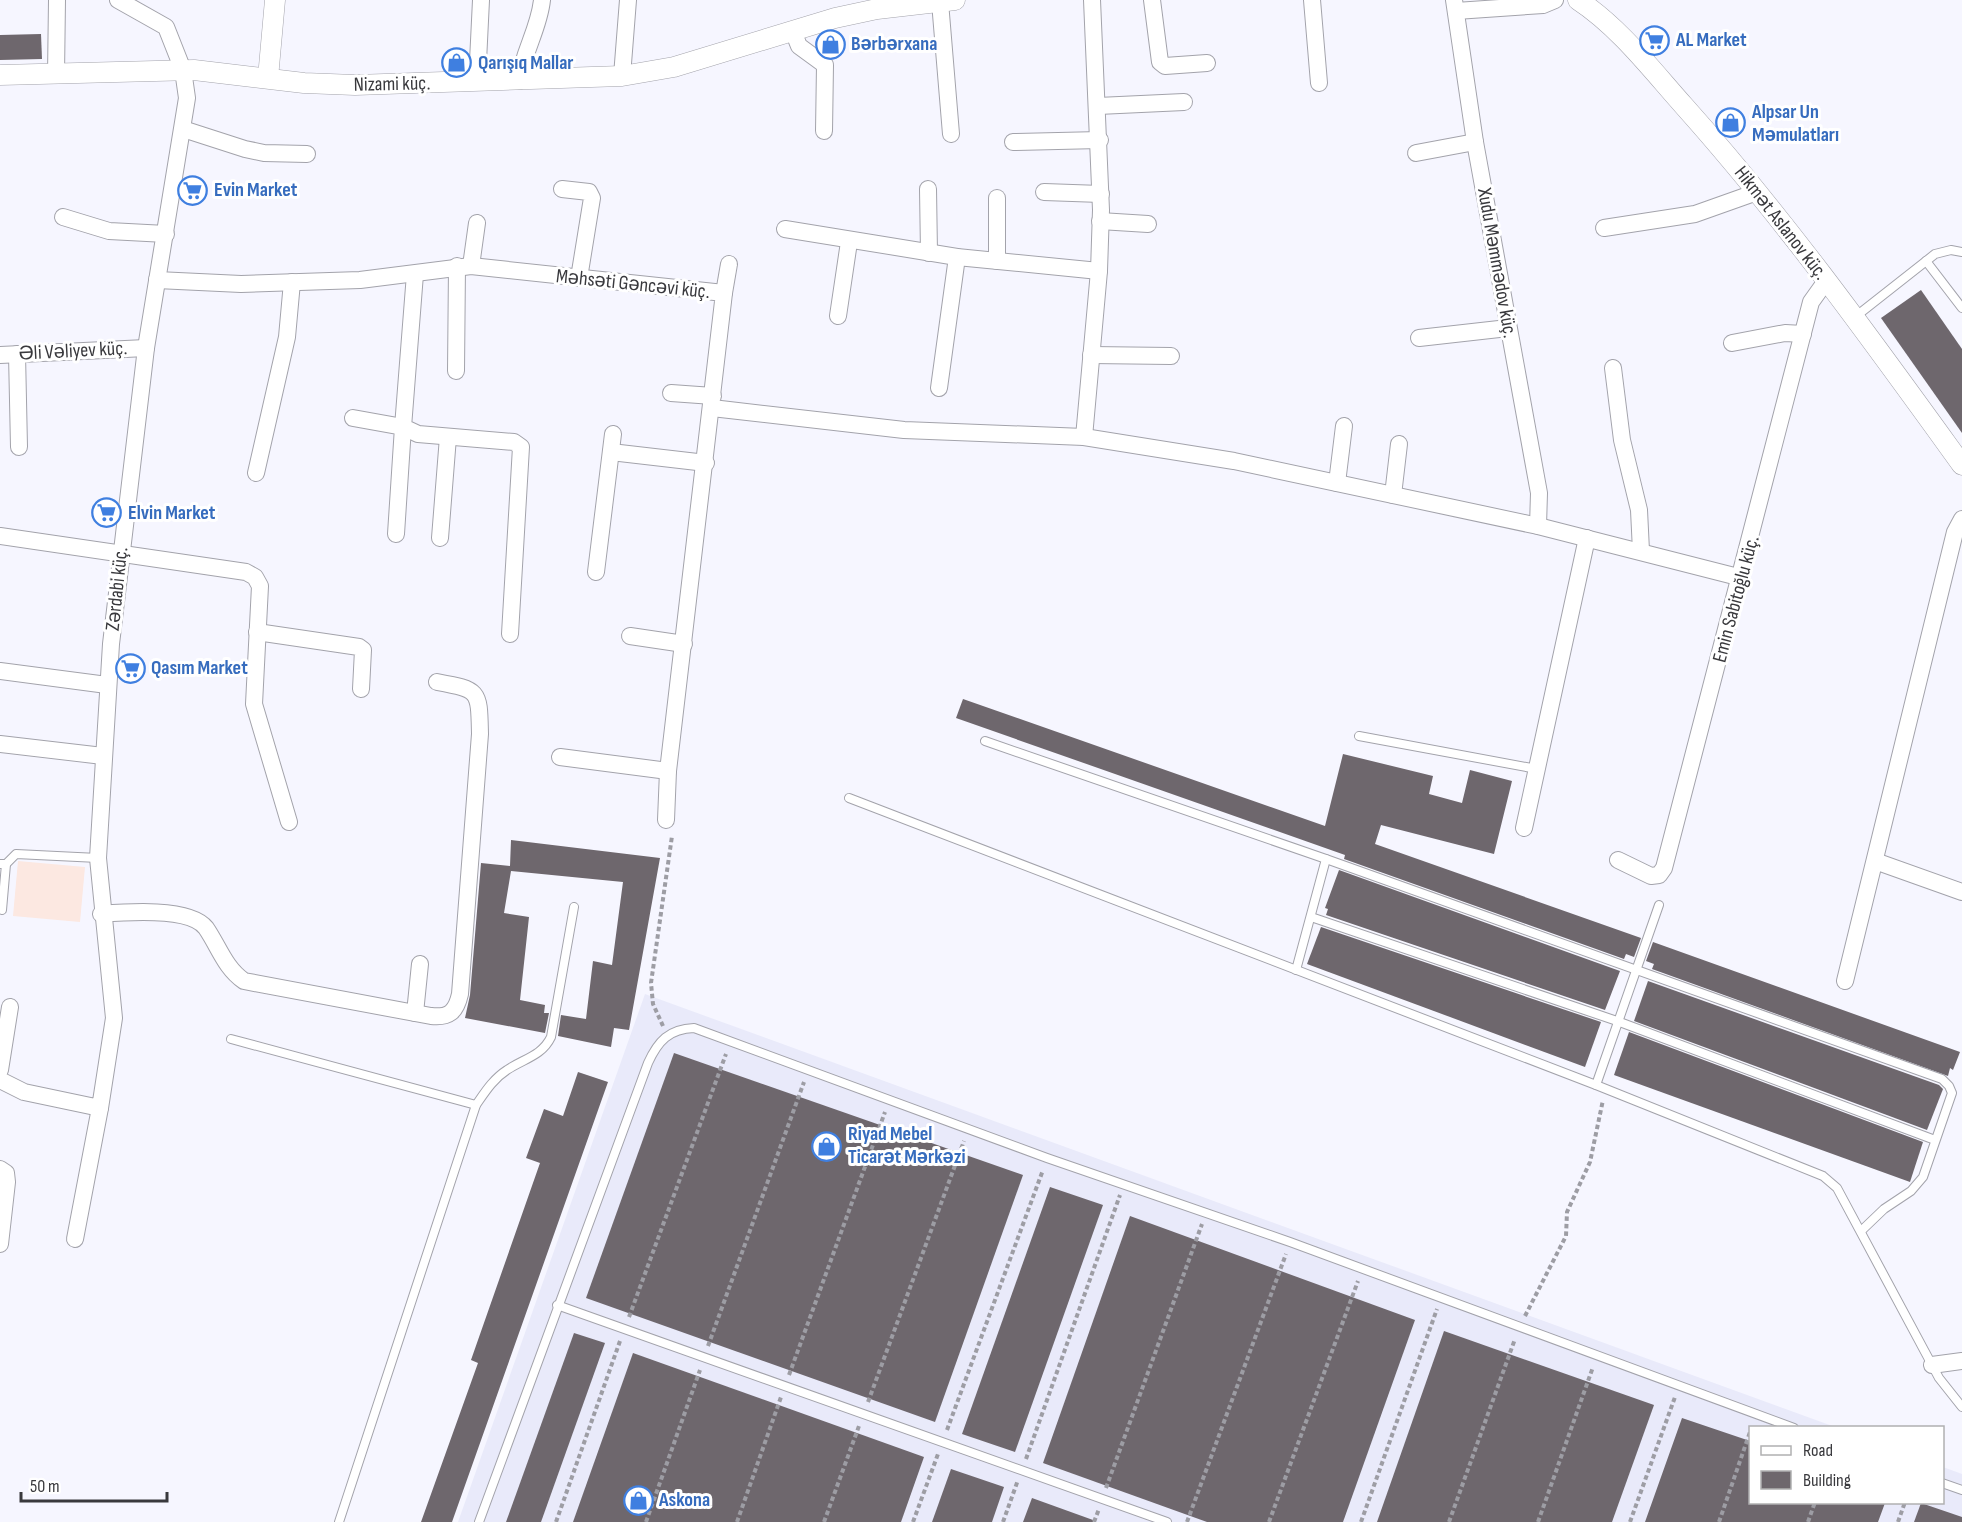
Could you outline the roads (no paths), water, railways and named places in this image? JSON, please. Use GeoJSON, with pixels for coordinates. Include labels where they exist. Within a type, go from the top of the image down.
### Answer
{"type":"FeatureCollection","features":[{"type":"Feature","properties":{"kind":"street"},"geometry":{"type":"LineString","coordinates":[[57,0],[57,75]]}},
{"type":"Feature","properties":{"kind":"street","name":"Zərdabi küç."},"geometry":{"type":"LineString","coordinates":[[75,1239],[100,1108],[114,1018],[101,914],[98,858],[108,685],[120,554],[146,348],[187,98],[183,70],[166,27],[118,0]]}},
{"type":"Feature","properties":{"kind":"street"},"geometry":{"type":"LineString","coordinates":[[268,78],[275,0]]}},
{"type":"Feature","properties":{"kind":"street"},"geometry":{"type":"LineString","coordinates":[[477,82],[480,0]]}},
{"type":"Feature","properties":{"kind":"street"},"geometry":{"type":"LineString","coordinates":[[519,81],[521,62],[538,23],[542,0]]}},
{"type":"Feature","properties":{"kind":"street"},"geometry":{"type":"LineString","coordinates":[[622,76],[628,0]]}},
{"type":"Feature","properties":{"kind":"street"},"geometry":{"type":"LineString","coordinates":[[1084,437],[1099,271],[1101,194],[1092,0]]}},
{"type":"Feature","properties":{"kind":"street"},"geometry":{"type":"LineString","coordinates":[[1152,0],[1160,62],[1165,66],[1207,63]]}},
{"type":"Feature","properties":{"kind":"street"},"geometry":{"type":"LineString","coordinates":[[1312,0],[1319,83]]}},
{"type":"Feature","properties":{"kind":"street"},"geometry":{"type":"LineString","coordinates":[[1455,5],[1543,5],[1555,0]]}},
{"type":"Feature","properties":{"kind":"street","name":"Hikmət Aslanov küç."},"geometry":{"type":"LineString","coordinates":[[1578,0],[1638,54],[1758,192],[1855,317],[1962,465]]}},
{"type":"Feature","properties":{"kind":"street"},"geometry":{"type":"LineString","coordinates":[[947,1],[951,134]]}},
{"type":"Feature","properties":{"kind":"street","name":"Nizami küç."},"geometry":{"type":"LineString","coordinates":[[0,75],[183,70],[355,86],[622,76],[674,67],[793,31],[863,6],[947,1]]}},
{"type":"Feature","properties":{"kind":"street","name":"Xudu Məmmədov küç."},"geometry":{"type":"LineString","coordinates":[[1455,5],[1474,142],[1539,493],[1538,526]]}},
{"type":"Feature","properties":{"kind":"street"},"geometry":{"type":"LineString","coordinates":[[793,31],[799,46],[825,65],[824,131]]}},
{"type":"Feature","properties":{"kind":"street"},"geometry":{"type":"LineString","coordinates":[[1098,106],[1184,102]]}},
{"type":"Feature","properties":{"kind":"street"},"geometry":{"type":"LineString","coordinates":[[183,129],[264,153],[307,154]]}},
{"type":"Feature","properties":{"kind":"street"},"geometry":{"type":"LineString","coordinates":[[1013,142],[1100,140]]}},
{"type":"Feature","properties":{"kind":"street"},"geometry":{"type":"LineString","coordinates":[[1416,153],[1474,142]]}},
{"type":"Feature","properties":{"kind":"street"},"geometry":{"type":"LineString","coordinates":[[562,189],[589,192],[592,198],[579,279]]}},
{"type":"Feature","properties":{"kind":"street"},"geometry":{"type":"LineString","coordinates":[[928,189],[929,253]]}},
{"type":"Feature","properties":{"kind":"street"},"geometry":{"type":"LineString","coordinates":[[1044,192],[1101,194]]}},
{"type":"Feature","properties":{"kind":"street"},"geometry":{"type":"LineString","coordinates":[[1604,228],[1695,214],[1758,192]]}},
{"type":"Feature","properties":{"kind":"street"},"geometry":{"type":"LineString","coordinates":[[997,198],[997,261]]}},
{"type":"Feature","properties":{"kind":"street"},"geometry":{"type":"LineString","coordinates":[[63,217],[109,231],[166,234]]}},
{"type":"Feature","properties":{"kind":"street"},"geometry":{"type":"LineString","coordinates":[[1100,221],[1148,224]]}},
{"type":"Feature","properties":{"kind":"street"},"geometry":{"type":"LineString","coordinates":[[456,371],[464,266],[477,223]]}},
{"type":"Feature","properties":{"kind":"street"},"geometry":{"type":"LineString","coordinates":[[785,230],[849,242],[957,257],[1099,271]]}},
{"type":"Feature","properties":{"kind":"street"},"geometry":{"type":"LineString","coordinates":[[838,316],[849,242]]}},
{"type":"Feature","properties":{"kind":"street"},"geometry":{"type":"LineString","coordinates":[[939,388],[957,257]]}},
{"type":"Feature","properties":{"kind":"street"},"geometry":{"type":"LineString","coordinates":[[724,293],[729,264]]}},
{"type":"Feature","properties":{"kind":"street","name":"Məhsəti Gəncəvi küç."},"geometry":{"type":"LineString","coordinates":[[157,280],[214,284],[292,282],[415,274],[464,266],[724,293],[706,463],[668,771],[666,820]]}},
{"type":"Feature","properties":{"kind":"street"},"geometry":{"type":"LineString","coordinates":[[396,534],[415,274]]}},
{"type":"Feature","properties":{"kind":"street","name":"Emin Sabitoğlu küç."},"geometry":{"type":"LineString","coordinates":[[1618,860],[1651,876],[1659,875],[1664,868],[1742,578],[1811,302],[1826,281]]}},
{"type":"Feature","properties":{"kind":"street"},"geometry":{"type":"LineString","coordinates":[[256,473],[287,337],[292,282]]}},
{"type":"Feature","properties":{"kind":"street"},"geometry":{"type":"LineString","coordinates":[[1419,338],[1508,328]]}},
{"type":"Feature","properties":{"kind":"street"},"geometry":{"type":"LineString","coordinates":[[1732,343],[1785,333],[1803,334]]}},
{"type":"Feature","properties":{"kind":"street","name":"Əli Vəliyev küç."},"geometry":{"type":"LineString","coordinates":[[8,354],[146,348]]}},
{"type":"Feature","properties":{"kind":"street"},"geometry":{"type":"LineString","coordinates":[[8,354],[19,447]]}},
{"type":"Feature","properties":{"kind":"street"},"geometry":{"type":"LineString","coordinates":[[1091,355],[1171,356]]}},
{"type":"Feature","properties":{"kind":"street"},"geometry":{"type":"LineString","coordinates":[[1613,368],[1622,440],[1639,510],[1641,551]]}},
{"type":"Feature","properties":{"kind":"street"},"geometry":{"type":"LineString","coordinates":[[671,393],[713,402],[913,430],[1084,437],[1234,461],[1538,526],[1742,578]]}},
{"type":"Feature","properties":{"kind":"street"},"geometry":{"type":"LineString","coordinates":[[353,418],[403,427],[418,434],[514,442],[521,447],[510,634]]}},
{"type":"Feature","properties":{"kind":"street"},"geometry":{"type":"LineString","coordinates":[[1337,483],[1344,426]]}},
{"type":"Feature","properties":{"kind":"street"},"geometry":{"type":"LineString","coordinates":[[596,573],[613,434]]}},
{"type":"Feature","properties":{"kind":"street"},"geometry":{"type":"LineString","coordinates":[[440,538],[448,437]]}},
{"type":"Feature","properties":{"kind":"street"},"geometry":{"type":"LineString","coordinates":[[1393,495],[1399,444]]}},
{"type":"Feature","properties":{"kind":"street"},"geometry":{"type":"LineString","coordinates":[[611,452],[706,463]]}},
{"type":"Feature","properties":{"kind":"street"},"geometry":{"type":"LineString","coordinates":[[1845,981],[1955,532],[1962,519]]}},
{"type":"Feature","properties":{"kind":"street"},"geometry":{"type":"LineString","coordinates":[[0,536],[246,572],[255,577],[260,586],[254,704],[256,718],[289,822]]}},
{"type":"Feature","properties":{"kind":"street"},"geometry":{"type":"LineString","coordinates":[[1524,828],[1587,538]]}},
{"type":"Feature","properties":{"kind":"street"},"geometry":{"type":"LineString","coordinates":[[257,632],[358,647],[363,650],[364,656],[361,689]]}},
{"type":"Feature","properties":{"kind":"street"},"geometry":{"type":"LineString","coordinates":[[630,636],[684,644]]}},
{"type":"Feature","properties":{"kind":"street"},"geometry":{"type":"LineString","coordinates":[[0,672],[108,685]]}},
{"type":"Feature","properties":{"kind":"street"},"geometry":{"type":"LineString","coordinates":[[101,914],[138,912],[190,917],[200,922],[225,962],[244,981],[415,1013],[444,1017],[453,1012],[458,1004],[480,734],[479,706],[475,693],[468,688],[437,682]]}},
{"type":"Feature","properties":{"kind":"street"},"geometry":{"type":"LineString","coordinates":[[0,744],[103,756]]}},
{"type":"Feature","properties":{"kind":"street"},"geometry":{"type":"LineString","coordinates":[[560,757],[668,771]]}},
{"type":"Feature","properties":{"kind":"street"},"geometry":{"type":"LineString","coordinates":[[1875,861],[1962,892]]}},
{"type":"Feature","properties":{"kind":"street"},"geometry":{"type":"LineString","coordinates":[[415,1013],[420,964]]}},
{"type":"Feature","properties":{"kind":"street"},"geometry":{"type":"LineString","coordinates":[[0,1070],[10,1007]]}},
{"type":"Feature","properties":{"kind":"street"},"geometry":{"type":"LineString","coordinates":[[0,1080],[24,1092],[100,1108]]}},
{"type":"Feature","properties":{"kind":"street"},"geometry":{"type":"LineString","coordinates":[[0,1169],[6,1173],[7,1182],[0,1237]]}},
{"type":"Feature","properties":{"kind":"street"},"geometry":{"type":"LineString","coordinates":[[1932,1365],[1962,1361]]}},
{"type":"Feature","properties":{"kind":"lane"},"geometry":{"type":"LineString","coordinates":[[1855,317],[1935,254],[1951,250],[1962,252]]}},
{"type":"Feature","properties":{"kind":"lane"},"geometry":{"type":"LineString","coordinates":[[1926,261],[1962,308]]}},
{"type":"Feature","properties":{"kind":"lane"},"geometry":{"type":"LineString","coordinates":[[1359,736],[1537,769]]}},
{"type":"Feature","properties":{"kind":"lane"},"geometry":{"type":"LineString","coordinates":[[986,741],[1942,1078],[1952,1093],[1923,1177],[1911,1191],[1884,1209],[1861,1231]]}},
{"type":"Feature","properties":{"kind":"lane"},"geometry":{"type":"LineString","coordinates":[[849,798],[1596,1085],[1823,1176],[1837,1188],[1932,1365],[1962,1407]]}},
{"type":"Feature","properties":{"kind":"lane"},"geometry":{"type":"LineString","coordinates":[[3,910],[3,864],[16,854],[98,858]]}},
{"type":"Feature","properties":{"kind":"lane"},"geometry":{"type":"LineString","coordinates":[[1296,970],[1326,859]]}},
{"type":"Feature","properties":{"kind":"lane"},"geometry":{"type":"LineString","coordinates":[[1596,1085],[1659,905]]}},
{"type":"Feature","properties":{"kind":"lane"},"geometry":{"type":"LineString","coordinates":[[339,1522],[476,1105],[491,1083],[508,1069],[547,1046],[555,1024],[574,907]]}},
{"type":"Feature","properties":{"kind":"lane"},"geometry":{"type":"LineString","coordinates":[[1311,917],[1617,1021],[1935,1140]]}},
{"type":"Feature","properties":{"kind":"lane"},"geometry":{"type":"LineString","coordinates":[[479,1522],[648,1063],[656,1045],[668,1034],[680,1029],[694,1028],[1047,1158],[1125,1183],[1290,1242],[1789,1426]]}},
{"type":"Feature","properties":{"kind":"lane"},"geometry":{"type":"LineString","coordinates":[[231,1039],[476,1105]]}},
{"type":"Feature","properties":{"kind":"lane"},"geometry":{"type":"LineString","coordinates":[[557,1305],[784,1388],[1167,1522]]}},
{"type":"Feature","properties":{"kind":"lane"},"geometry":{"type":"LineString","coordinates":[[1944,1484],[1962,1490]]}},
{"type":"Feature","properties":{"kind":"place","name":"AL Market"},"geometry":{"type":"Point","coordinates":[1655,40]}},
{"type":"Feature","properties":{"kind":"place","name":"Bərbərxana"},"geometry":{"type":"Point","coordinates":[830,44]}},
{"type":"Feature","properties":{"kind":"place","name":"Qarışıq Mallar"},"geometry":{"type":"Point","coordinates":[457,63]}},
{"type":"Feature","properties":{"kind":"place","name":"Alpsar Un Məmulatları"},"geometry":{"type":"Point","coordinates":[1731,123]}},
{"type":"Feature","properties":{"kind":"place","name":"Evin Market"},"geometry":{"type":"Point","coordinates":[193,190]}},
{"type":"Feature","properties":{"kind":"place","name":"Elvin Market"},"geometry":{"type":"Point","coordinates":[107,513]}},
{"type":"Feature","properties":{"kind":"place","name":"Qasım Market"},"geometry":{"type":"Point","coordinates":[130,668]}},
{"type":"Feature","properties":{"kind":"place","name":"Riyad Mebel Ticarət Mərkəzi"},"geometry":{"type":"Point","coordinates":[827,1146]}},
{"type":"Feature","properties":{"kind":"place","name":"Askona"},"geometry":{"type":"Point","coordinates":[638,1500]}}]}
